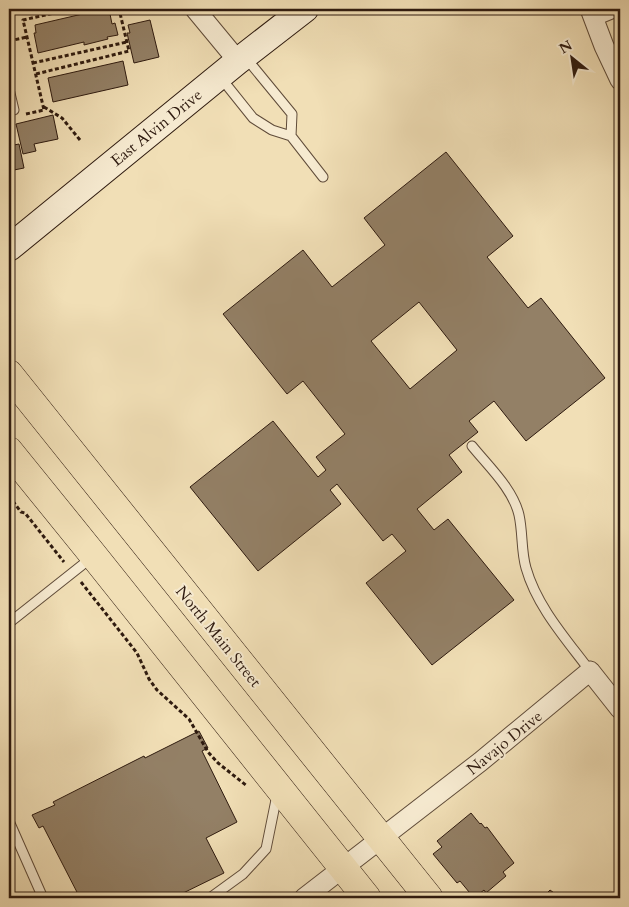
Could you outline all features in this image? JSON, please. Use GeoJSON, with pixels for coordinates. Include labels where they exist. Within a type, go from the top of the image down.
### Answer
{"type":"FeatureCollection","features":[{"type":"Feature","properties":{"kind":"main road","name":"East Alvin Drive"},"geometry":{"type":"LineString","coordinates":[[9,248],[234,64],[305,9]]}},
{"type":"Feature","properties":{"kind":"main road","name":"North Main Street"},"geometry":{"type":"LineString","coordinates":[[9,374],[430,898]]}},
{"type":"Feature","properties":{"kind":"main road"},"geometry":{"type":"LineString","coordinates":[[9,451],[367,898]]}},
{"type":"Feature","properties":{"kind":"street"},"geometry":{"type":"LineString","coordinates":[[195,9],[234,64]]}},
{"type":"Feature","properties":{"kind":"street"},"geometry":{"type":"LineString","coordinates":[[598,11],[604,46],[620,80]]}},
{"type":"Feature","properties":{"kind":"street"},"geometry":{"type":"LineString","coordinates":[[590,671],[620,709]]}},
{"type":"Feature","properties":{"kind":"street","name":"Navajo Drive"},"geometry":{"type":"LineString","coordinates":[[304,898],[480,762],[590,671]]}},
{"type":"Feature","properties":{"kind":"lane"},"geometry":{"type":"LineString","coordinates":[[234,64],[253,118],[272,130],[291,136],[323,177]]}},
{"type":"Feature","properties":{"kind":"lane"},"geometry":{"type":"LineString","coordinates":[[234,64],[292,114],[291,136]]}},
{"type":"Feature","properties":{"kind":"lane"},"geometry":{"type":"LineString","coordinates":[[9,89],[16,113]]}},
{"type":"Feature","properties":{"kind":"lane"},"geometry":{"type":"LineString","coordinates":[[472,446],[510,494],[519,515],[526,568],[536,591],[554,622],[590,671]]}},
{"type":"Feature","properties":{"kind":"lane"},"geometry":{"type":"LineString","coordinates":[[9,623],[94,556]]}},
{"type":"Feature","properties":{"kind":"lane"},"geometry":{"type":"LineString","coordinates":[[210,898],[243,874],[266,849],[278,788]]}},
{"type":"Feature","properties":{"kind":"lane"},"geometry":{"type":"LineString","coordinates":[[9,821],[43,898]]}},
{"type":"Feature","properties":{"kind":"path"},"geometry":{"type":"LineString","coordinates":[[16,113],[44,110],[23,20],[72,9]]}},
{"type":"Feature","properties":{"kind":"path"},"geometry":{"type":"LineString","coordinates":[[36,74],[129,51],[119,9]]}},
{"type":"Feature","properties":{"kind":"path"},"geometry":{"type":"LineString","coordinates":[[9,41],[27,37]]}},
{"type":"Feature","properties":{"kind":"path"},"geometry":{"type":"LineString","coordinates":[[33,63],[127,42]]}},
{"type":"Feature","properties":{"kind":"path"},"geometry":{"type":"LineString","coordinates":[[43,107],[62,118],[80,140]]}},
{"type":"Feature","properties":{"kind":"path"},"geometry":{"type":"LineString","coordinates":[[131,645],[139,656],[153,685],[189,719],[211,756],[232,776],[251,788]]}},
{"type":"Feature","properties":{"kind":"path"},"geometry":{"type":"LineString","coordinates":[[9,889],[14,898]]}},
{"type":"Feature","properties":{"kind":"building"},"geometry":{"type":"Polygon","coordinates":[[[109,9],[112,24],[115,23],[118,35],[84,45],[84,42],[38,53],[34,33],[36,33],[35,25],[109,9]]]}},
{"type":"Feature","properties":{"kind":"building"},"geometry":{"type":"Polygon","coordinates":[[[150,20],[159,57],[134,63],[127,33],[130,33],[128,25],[150,20]]]}},
{"type":"Feature","properties":{"kind":"building"},"geometry":{"type":"Polygon","coordinates":[[[123,61],[128,85],[53,102],[48,78],[123,61]]]}},
{"type":"Feature","properties":{"kind":"building"},"geometry":{"type":"Polygon","coordinates":[[[53,115],[58,139],[34,144],[36,151],[23,154],[16,124],[53,115]]]}},
{"type":"Feature","properties":{"kind":"building"},"geometry":{"type":"Polygon","coordinates":[[[19,144],[24,168],[9,171],[9,146],[19,144]]]}},
{"type":"Feature","properties":{"kind":"building"},"geometry":{"type":"Polygon","coordinates":[[[446,152],[513,236],[487,257],[528,308],[541,298],[605,378],[526,441],[494,401],[469,421],[478,432],[449,455],[462,472],[417,509],[434,530],[448,519],[514,600],[432,665],[366,583],[406,551],[392,534],[383,541],[337,484],[330,490],[341,504],[258,571],[190,487],[273,421],[318,477],[326,470],[316,457],[345,434],[303,381],[287,394],[223,314],[303,250],[332,287],[385,245],[364,218],[446,152]],[[419,302],[371,341],[410,389],[457,350],[419,302]]]}},
{"type":"Feature","properties":{"kind":"building"},"geometry":{"type":"Polygon","coordinates":[[[199,731],[208,748],[202,751],[237,822],[206,838],[224,873],[173,898],[80,898],[43,826],[39,828],[32,815],[55,805],[53,802],[144,756],[145,758],[199,731]]]}},
{"type":"Feature","properties":{"kind":"building"},"geometry":{"type":"Polygon","coordinates":[[[471,813],[480,824],[485,828],[487,827],[514,863],[503,872],[506,876],[486,893],[484,890],[474,898],[460,881],[457,883],[433,854],[442,847],[437,841],[471,813]]]}},
{"type":"Feature","properties":{"kind":"building"},"geometry":{"type":"Polygon","coordinates":[[[550,890],[561,898],[542,898],[550,890]]]}}]}
